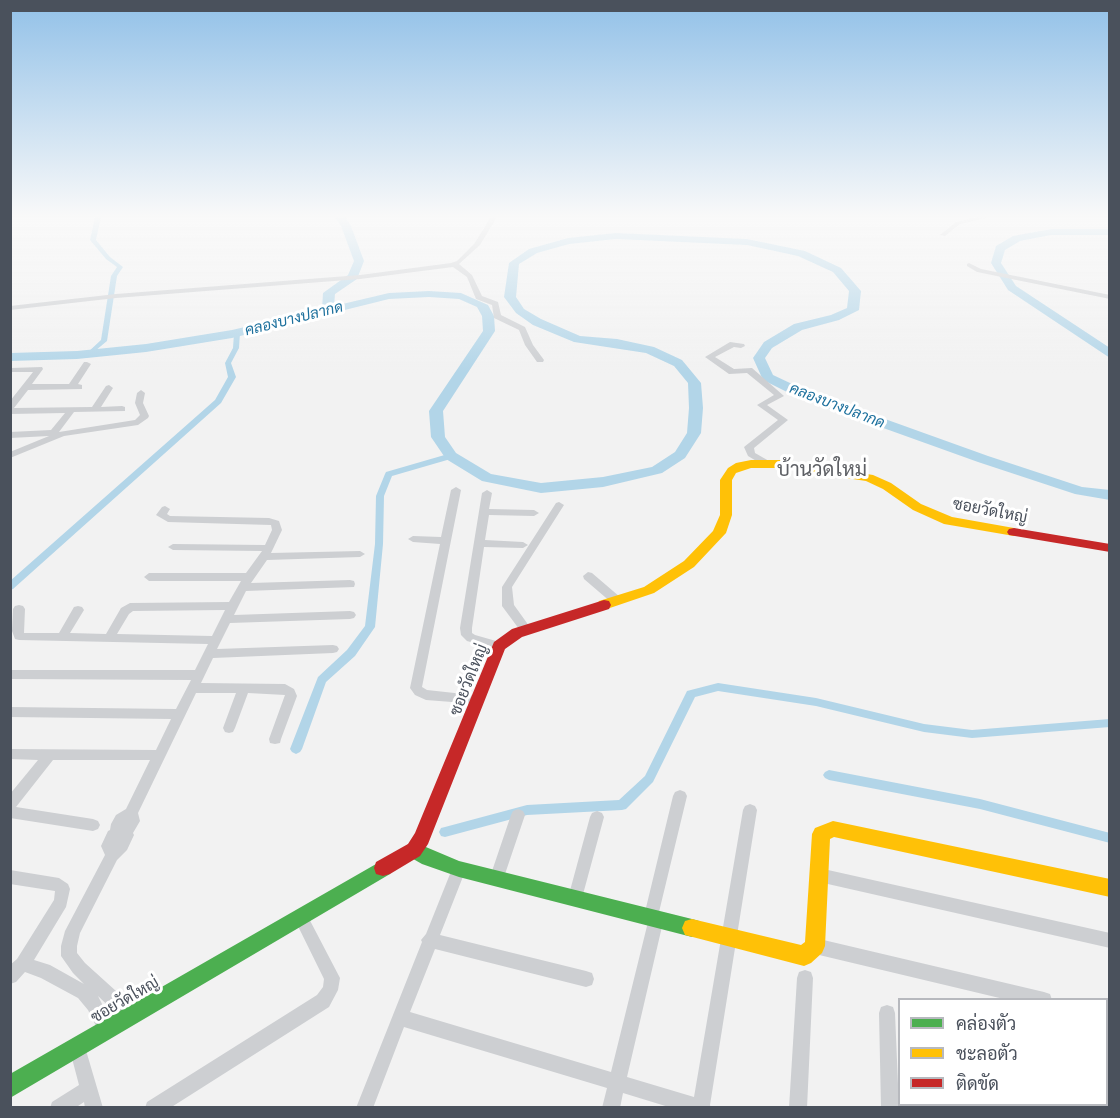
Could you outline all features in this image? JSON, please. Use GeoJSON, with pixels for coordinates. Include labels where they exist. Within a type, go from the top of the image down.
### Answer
{"type":"FeatureCollection","features":[{"type":"Feature","properties":{"kind":"street"},"geometry":{"type":"LineString","coordinates":[[10,308],[116,296],[360,277],[417,269]]}},
{"type":"Feature","properties":{"kind":"street"},"geometry":{"type":"LineString","coordinates":[[461,269],[470,276],[477,293],[495,304],[497,316],[522,329],[529,345],[540,360]]}},
{"type":"Feature","properties":{"kind":"street"},"geometry":{"type":"LineString","coordinates":[[975,269],[1110,297]]}},
{"type":"Feature","properties":{"kind":"street"},"geometry":{"type":"LineString","coordinates":[[741,346],[733,344],[709,357],[732,372],[749,370],[780,396],[761,405],[784,420],[749,447],[751,454],[766,463]]}},
{"type":"Feature","properties":{"kind":"street"},"geometry":{"type":"LineString","coordinates":[[10,392],[24,389],[76,387],[87,364]]}},
{"type":"Feature","properties":{"kind":"street"},"geometry":{"type":"LineString","coordinates":[[10,370],[39,369],[10,409]]}},
{"type":"Feature","properties":{"kind":"street"},"geometry":{"type":"LineString","coordinates":[[95,409],[109,388]]}},
{"type":"Feature","properties":{"kind":"street"},"geometry":{"type":"LineString","coordinates":[[10,455],[52,436],[138,422],[145,416],[139,403],[141,393]]}},
{"type":"Feature","properties":{"kind":"street"},"geometry":{"type":"LineString","coordinates":[[10,409],[119,409],[107,423]]}},
{"type":"Feature","properties":{"kind":"street"},"geometry":{"type":"LineString","coordinates":[[10,435],[54,433],[71,410]]}},
{"type":"Feature","properties":{"kind":"street","name":"ซอยวัดใหญ่"},"geometry":{"type":"LineString","coordinates":[[10,1087],[414,850],[434,811],[499,646],[509,637],[526,630],[648,590],[667,580],[688,564],[719,533],[724,523],[726,480],[732,471],[751,464],[766,463],[879,481],[917,507],[949,521],[1110,548]]}},
{"type":"Feature","properties":{"kind":"street"},"geometry":{"type":"LineString","coordinates":[[456,490],[416,688],[419,692],[426,694],[478,699]]}},
{"type":"Feature","properties":{"kind":"street"},"geometry":{"type":"LineString","coordinates":[[487,493],[467,635],[499,646]]}},
{"type":"Feature","properties":{"kind":"street"},"geometry":{"type":"LineString","coordinates":[[526,630],[508,606],[507,587],[559,505]]}},
{"type":"Feature","properties":{"kind":"street"},"geometry":{"type":"LineString","coordinates":[[131,1016],[69,956],[73,932],[112,855],[122,846],[121,832],[134,821],[131,813],[232,606],[277,530],[275,523],[258,521],[168,519],[161,515],[165,509]]}},
{"type":"Feature","properties":{"kind":"street"},"geometry":{"type":"LineString","coordinates":[[484,513],[534,513]]}},
{"type":"Feature","properties":{"kind":"street"},"geometry":{"type":"LineString","coordinates":[[413,539],[446,541]]}},
{"type":"Feature","properties":{"kind":"street"},"geometry":{"type":"LineString","coordinates":[[479,543],[523,545]]}},
{"type":"Feature","properties":{"kind":"street"},"geometry":{"type":"LineString","coordinates":[[173,547],[360,554]]}},
{"type":"Feature","properties":{"kind":"street"},"geometry":{"type":"LineString","coordinates":[[588,576],[616,600]]}},
{"type":"Feature","properties":{"kind":"street"},"geometry":{"type":"LineString","coordinates":[[149,577],[350,584]]}},
{"type":"Feature","properties":{"kind":"street"},"geometry":{"type":"LineString","coordinates":[[109,639],[125,611],[130,607],[232,606]]}},
{"type":"Feature","properties":{"kind":"street"},"geometry":{"type":"LineString","coordinates":[[19,609],[20,636],[216,640]]}},
{"type":"Feature","properties":{"kind":"street"},"geometry":{"type":"LineString","coordinates":[[62,638],[78,610]]}},
{"type":"Feature","properties":{"kind":"street"},"geometry":{"type":"LineString","coordinates":[[226,619],[350,615]]}},
{"type":"Feature","properties":{"kind":"street"},"geometry":{"type":"LineString","coordinates":[[209,654],[333,649]]}},
{"type":"Feature","properties":{"kind":"street"},"geometry":{"type":"LineString","coordinates":[[12,674],[198,675]]}},
{"type":"Feature","properties":{"kind":"street"},"geometry":{"type":"LineString","coordinates":[[192,688],[285,689],[290,692],[291,696],[275,739]]}},
{"type":"Feature","properties":{"kind":"street"},"geometry":{"type":"LineString","coordinates":[[229,728],[244,689]]}},
{"type":"Feature","properties":{"kind":"street"},"geometry":{"type":"LineString","coordinates":[[10,712],[180,714]]}},
{"type":"Feature","properties":{"kind":"street"},"geometry":{"type":"LineString","coordinates":[[10,754],[160,755]]}},
{"type":"Feature","properties":{"kind":"street"},"geometry":{"type":"LineString","coordinates":[[10,805],[49,754]]}},
{"type":"Feature","properties":{"kind":"street"},"geometry":{"type":"LineString","coordinates":[[611,1107],[680,796]]}},
{"type":"Feature","properties":{"kind":"street"},"geometry":{"type":"LineString","coordinates":[[399,1017],[702,1107],[750,810]]}},
{"type":"Feature","properties":{"kind":"street"},"geometry":{"type":"LineString","coordinates":[[10,812],[93,825]]}},
{"type":"Feature","properties":{"kind":"street"},"geometry":{"type":"LineString","coordinates":[[497,877],[518,814]]}},
{"type":"Feature","properties":{"kind":"street"},"geometry":{"type":"LineString","coordinates":[[576,898],[597,817]]}},
{"type":"Feature","properties":{"kind":"street"},"geometry":{"type":"LineString","coordinates":[[414,850],[428,858],[459,868],[804,956],[815,946],[821,834],[825,831],[833,830],[1110,888]]}},
{"type":"Feature","properties":{"kind":"street"},"geometry":{"type":"LineString","coordinates":[[369,1106],[399,1017],[459,868]]}},
{"type":"Feature","properties":{"kind":"street"},"geometry":{"type":"LineString","coordinates":[[819,875],[1110,941]]}},
{"type":"Feature","properties":{"kind":"street"},"geometry":{"type":"LineString","coordinates":[[10,877],[59,885],[63,889],[61,902],[23,964],[10,976]]}},
{"type":"Feature","properties":{"kind":"street"},"geometry":{"type":"LineString","coordinates":[[153,1107],[323,1000],[330,990],[332,978],[300,916]]}},
{"type":"Feature","properties":{"kind":"street"},"geometry":{"type":"LineString","coordinates":[[429,940],[586,979]]}},
{"type":"Feature","properties":{"kind":"street"},"geometry":{"type":"LineString","coordinates":[[815,946],[1040,998]]}},
{"type":"Feature","properties":{"kind":"street"},"geometry":{"type":"LineString","coordinates":[[23,964],[44,971],[84,992],[94,1004],[107,1030]]}},
{"type":"Feature","properties":{"kind":"street"},"geometry":{"type":"LineString","coordinates":[[798,1107],[805,978]]}},
{"type":"Feature","properties":{"kind":"street"},"geometry":{"type":"LineString","coordinates":[[887,1013],[890,1107]]}},
{"type":"Feature","properties":{"kind":"street"},"geometry":{"type":"LineString","coordinates":[[77,1047],[94,1107]]}},
{"type":"Feature","properties":{"kind":"street"},"geometry":{"type":"LineString","coordinates":[[58,1107],[89,1089]]}},
{"type":"Feature","properties":{"kind":"waterway"},"geometry":{"type":"LineString","coordinates":[[89,354],[104,341],[114,276],[119,269]]}},
{"type":"Feature","properties":{"kind":"waterway"},"geometry":{"type":"LineString","coordinates":[[328,311],[329,293],[353,277],[356,269]]}},
{"type":"Feature","properties":{"kind":"waterway","name":"คลองบางปลากด"},"geometry":{"type":"LineString","coordinates":[[328,311],[389,296],[429,294],[461,296],[482,305],[488,316],[489,331],[436,411],[438,437],[451,456],[487,478],[541,488],[603,482],[657,470],[680,455],[694,433],[696,408],[694,383],[678,363],[650,350],[617,343],[578,339],[537,322],[520,311],[510,297],[513,269]]}},
{"type":"Feature","properties":{"kind":"waterway","name":"คลองบางปลากด"},"geometry":{"type":"LineString","coordinates":[[835,269],[855,291],[853,310],[835,318],[798,327],[768,345],[759,358],[768,377],[802,394],[983,459],[1080,491],[1110,495]]}},
{"type":"Feature","properties":{"kind":"waterway","name":"คลองบางปลากด"},"geometry":{"type":"LineString","coordinates":[[1000,269],[1012,288],[1110,354]]}},
{"type":"Feature","properties":{"kind":"waterway","name":"คลองบางปลากด"},"geometry":{"type":"LineString","coordinates":[[10,357],[77,355],[146,348],[232,334],[328,311]]}},
{"type":"Feature","properties":{"kind":"waterway"},"geometry":{"type":"LineString","coordinates":[[10,587],[218,401],[232,377],[228,363],[236,348],[237,333]]}},
{"type":"Feature","properties":{"kind":"waterway"},"geometry":{"type":"LineString","coordinates":[[296,749],[322,680],[351,653],[370,627],[379,544],[380,496],[389,474],[451,456]]}},
{"type":"Feature","properties":{"kind":"waterway"},"geometry":{"type":"LineString","coordinates":[[445,832],[527,810],[622,805],[649,779],[691,694],[718,687],[816,702],[924,728],[972,734],[1110,723]]}},
{"type":"Feature","properties":{"kind":"waterway"},"geometry":{"type":"LineString","coordinates":[[829,775],[980,804],[1110,838]]}},
{"type":"Feature","properties":{"kind":"traffic: fast"},"geometry":{"type":"LineString","coordinates":[[414,850],[428,858],[459,869],[692,928]]}},
{"type":"Feature","properties":{"kind":"traffic: fast"},"geometry":{"type":"LineString","coordinates":[[10,1087],[383,868]]}},
{"type":"Feature","properties":{"kind":"traffic: slow"},"geometry":{"type":"LineString","coordinates":[[604,605],[649,590],[689,564],[719,533],[726,515],[726,480],[732,471],[740,466],[751,464],[781,464],[869,478],[887,486],[917,507],[949,521],[1014,532]]}},
{"type":"Feature","properties":{"kind":"traffic: slow"},"geometry":{"type":"LineString","coordinates":[[692,928],[804,956],[815,946],[821,834],[833,829],[1110,888]]}},
{"type":"Feature","properties":{"kind":"traffic: jam"},"geometry":{"type":"LineString","coordinates":[[1014,532],[1110,548]]}},
{"type":"Feature","properties":{"kind":"traffic: jam"},"geometry":{"type":"LineString","coordinates":[[383,868],[414,850],[422,838],[499,646],[517,633],[604,605]]}},
{"type":"Feature","properties":{"kind":"district","name":"บ้านวัดใหม่"},"geometry":{"type":"Point","coordinates":[822,470]}}]}
